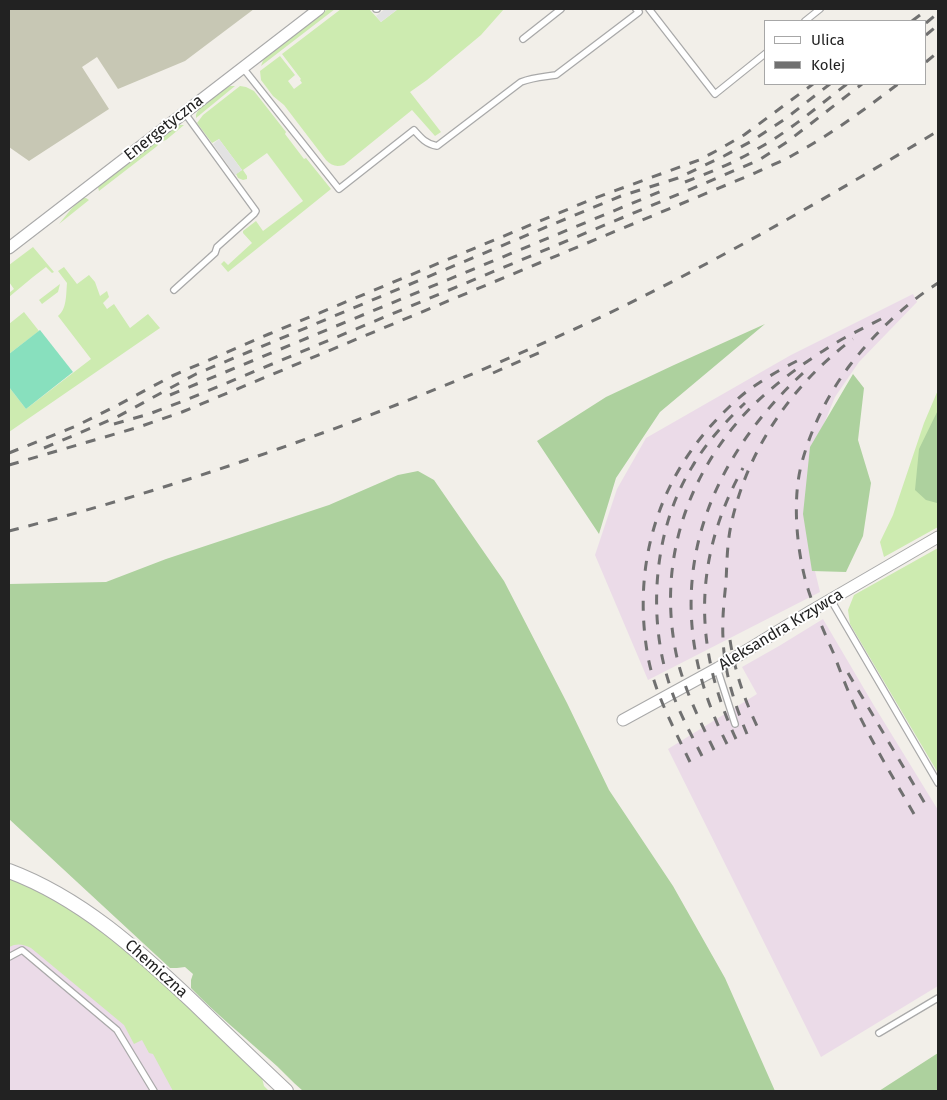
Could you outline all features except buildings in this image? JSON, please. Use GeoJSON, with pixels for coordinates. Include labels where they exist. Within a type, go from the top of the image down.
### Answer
{"type":"FeatureCollection","features":[{"type":"Feature","properties":{"kind":"street","name":"Energetyczna"},"geometry":{"type":"LineString","coordinates":[[9,248],[319,9]]}},
{"type":"Feature","properties":{"kind":"street","name":"Aleksandra Krzywca"},"geometry":{"type":"LineString","coordinates":[[623,720],[717,668],[938,538]]}},
{"type":"Feature","properties":{"kind":"street","name":"Chemiczna"},"geometry":{"type":"LineString","coordinates":[[9,871],[43,886],[68,900],[115,933],[174,985],[286,1091]]}},
{"type":"Feature","properties":{"kind":"lane"},"geometry":{"type":"LineString","coordinates":[[523,39],[561,9]]}},
{"type":"Feature","properties":{"kind":"lane"},"geometry":{"type":"LineString","coordinates":[[242,68],[339,189],[414,130],[423,141],[437,146],[521,82],[545,75],[556,76],[638,12],[636,9]]}},
{"type":"Feature","properties":{"kind":"lane"},"geometry":{"type":"LineString","coordinates":[[649,9],[715,94],[764,55]]}},
{"type":"Feature","properties":{"kind":"lane"},"geometry":{"type":"LineString","coordinates":[[805,20],[820,9]]}},
{"type":"Feature","properties":{"kind":"lane"},"geometry":{"type":"LineString","coordinates":[[174,290],[215,253],[217,247],[256,211],[184,112]]}},
{"type":"Feature","properties":{"kind":"lane"},"geometry":{"type":"LineString","coordinates":[[831,600],[938,783]]}},
{"type":"Feature","properties":{"kind":"lane"},"geometry":{"type":"LineString","coordinates":[[717,668],[735,724]]}},
{"type":"Feature","properties":{"kind":"lane"},"geometry":{"type":"LineString","coordinates":[[9,957],[22,950],[117,1030],[154,1091]]}},
{"type":"Feature","properties":{"kind":"lane"},"geometry":{"type":"LineString","coordinates":[[879,1032],[938,998]]}},
{"type":"Feature","properties":{"kind":"shaded area"},"geometry":{"type":"Polygon","coordinates":[[[9,9],[254,9],[185,61],[118,89],[97,57],[82,67],[109,109],[29,161],[9,147],[9,9]]]}},
{"type":"Feature","properties":{"kind":"shaded area"},"geometry":{"type":"Polygon","coordinates":[[[385,9],[398,9],[381,22],[376,16],[385,9]]]}},
{"type":"Feature","properties":{"kind":"shaded area"},"geometry":{"type":"Polygon","coordinates":[[[219,139],[242,170],[235,175],[213,144],[219,139]]]}},
{"type":"Feature","properties":{"kind":"shaded area"},"geometry":{"type":"Polygon","coordinates":[[[913,294],[917,302],[859,362],[835,397],[814,448],[809,546],[820,592],[648,680],[595,555],[617,489],[646,438],[791,355],[913,294]]]}},
{"type":"Feature","properties":{"kind":"shaded area"},"geometry":{"type":"Polygon","coordinates":[[[823,619],[938,810],[938,986],[821,1057],[668,749],[757,694],[742,667],[823,619]]]}},
{"type":"Feature","properties":{"kind":"shaded area"},"geometry":{"type":"Polygon","coordinates":[[[9,931],[31,939],[207,1091],[9,1091],[9,931]]]}},
{"type":"Feature","properties":{"kind":"green space"},"geometry":{"type":"Polygon","coordinates":[[[328,9],[335,9],[261,66],[264,58],[328,9]]]}},
{"type":"Feature","properties":{"kind":"green space"},"geometry":{"type":"Polygon","coordinates":[[[341,9],[369,9],[381,22],[398,9],[504,9],[481,35],[410,92],[441,132],[435,136],[412,110],[344,165],[336,166],[326,160],[284,105],[273,96],[261,80],[260,71],[280,56],[295,75],[288,81],[294,89],[302,83],[282,54],[341,9]]]}},
{"type":"Feature","properties":{"kind":"green space"},"geometry":{"type":"Polygon","coordinates":[[[230,86],[235,86],[196,118],[197,113],[205,104],[230,86]]]}},
{"type":"Feature","properties":{"kind":"green space"},"geometry":{"type":"Polygon","coordinates":[[[240,86],[254,91],[304,159],[306,158],[331,189],[228,272],[221,264],[224,261],[228,265],[252,243],[243,231],[256,221],[263,231],[303,201],[267,153],[243,170],[247,179],[238,178],[236,174],[242,170],[219,139],[212,143],[197,123],[203,115],[240,86]]]}},
{"type":"Feature","properties":{"kind":"green space"},"geometry":{"type":"Polygon","coordinates":[[[179,125],[184,125],[166,140],[159,141],[156,147],[99,191],[98,187],[179,125]]]}},
{"type":"Feature","properties":{"kind":"green space"},"geometry":{"type":"Polygon","coordinates":[[[83,198],[89,200],[59,224],[72,208],[83,198]]]}},
{"type":"Feature","properties":{"kind":"green space"},"geometry":{"type":"Polygon","coordinates":[[[33,247],[54,272],[52,273],[46,267],[9,297],[9,293],[14,289],[9,282],[9,265],[33,247]]]}},
{"type":"Feature","properties":{"kind":"green space"},"geometry":{"type":"Polygon","coordinates":[[[64,267],[77,284],[89,275],[95,282],[100,296],[107,291],[109,297],[103,303],[107,309],[114,304],[130,328],[148,314],[160,328],[9,432],[9,387],[26,409],[91,359],[58,316],[65,305],[67,283],[58,271],[64,267]]]}},
{"type":"Feature","properties":{"kind":"green space"},"geometry":{"type":"Polygon","coordinates":[[[60,284],[58,292],[42,304],[39,300],[60,284]]]}},
{"type":"Feature","properties":{"kind":"green space"},"geometry":{"type":"Polygon","coordinates":[[[24,312],[39,331],[9,354],[9,324],[24,312]]]}},
{"type":"Feature","properties":{"kind":"green space"},"geometry":{"type":"Polygon","coordinates":[[[765,324],[660,412],[616,478],[599,534],[537,441],[606,397],[765,324]]]}},
{"type":"Feature","properties":{"kind":"green space"},"geometry":{"type":"Polygon","coordinates":[[[40,330],[73,372],[26,409],[9,387],[9,354],[40,330]]]}},
{"type":"Feature","properties":{"kind":"green space"},"geometry":{"type":"Polygon","coordinates":[[[853,374],[864,388],[858,440],[871,483],[863,536],[846,572],[812,571],[803,514],[810,447],[853,374]]]}},
{"type":"Feature","properties":{"kind":"green space"},"geometry":{"type":"Polygon","coordinates":[[[938,390],[938,527],[884,557],[880,542],[893,515],[924,423],[938,390]]]}},
{"type":"Feature","properties":{"kind":"green space"},"geometry":{"type":"Polygon","coordinates":[[[938,410],[937,503],[926,500],[915,490],[919,449],[938,410]]]}},
{"type":"Feature","properties":{"kind":"green space"},"geometry":{"type":"Polygon","coordinates":[[[418,471],[434,480],[504,581],[567,703],[609,790],[673,886],[725,978],[775,1091],[303,1091],[191,988],[193,974],[185,967],[170,968],[9,819],[9,584],[106,582],[166,559],[329,505],[398,475],[418,471]]]}},
{"type":"Feature","properties":{"kind":"green space"},"geometry":{"type":"Polygon","coordinates":[[[938,548],[938,773],[850,624],[848,610],[854,595],[938,548]]]}},
{"type":"Feature","properties":{"kind":"green space"},"geometry":{"type":"Polygon","coordinates":[[[9,878],[54,899],[95,926],[115,942],[171,991],[262,1078],[264,1086],[269,1091],[173,1091],[153,1054],[149,1053],[142,1040],[134,1044],[124,1025],[31,948],[20,945],[9,947],[9,878]]]}},
{"type":"Feature","properties":{"kind":"green space"},"geometry":{"type":"Polygon","coordinates":[[[938,1053],[938,1091],[879,1091],[938,1053]]]}},
{"type":"Feature","properties":{"kind":"railway"},"geometry":{"type":"LineString","coordinates":[[913,20],[928,9]]}},
{"type":"Feature","properties":{"kind":"railway"},"geometry":{"type":"LineString","coordinates":[[927,22],[938,13]]}},
{"type":"Feature","properties":{"kind":"railway"},"geometry":{"type":"LineString","coordinates":[[927,34],[938,25]]}},
{"type":"Feature","properties":{"kind":"railway"},"geometry":{"type":"LineString","coordinates":[[927,61],[938,52]]}},
{"type":"Feature","properties":{"kind":"railway"},"geometry":{"type":"LineString","coordinates":[[9,453],[76,426],[172,376],[269,334],[595,198],[699,160],[744,135],[812,85]]}},
{"type":"Feature","properties":{"kind":"railway"},"geometry":{"type":"LineString","coordinates":[[44,448],[117,417],[196,374],[621,196],[678,178],[750,142],[785,119],[829,85]]}},
{"type":"Feature","properties":{"kind":"railway"},"geometry":{"type":"LineString","coordinates":[[685,182],[714,171],[771,141],[846,85]]}},
{"type":"Feature","properties":{"kind":"railway"},"geometry":{"type":"LineString","coordinates":[[114,424],[149,414],[186,400],[759,160],[787,142],[861,85]]}},
{"type":"Feature","properties":{"kind":"railway"},"geometry":{"type":"LineString","coordinates":[[9,465],[139,427],[182,412],[755,173],[788,158],[820,139],[860,113],[897,85]]}},
{"type":"Feature","properties":{"kind":"railway"},"geometry":{"type":"LineString","coordinates":[[9,531],[128,498],[246,460],[420,396],[477,372],[599,318],[678,279],[864,175],[938,131]]}},
{"type":"Feature","properties":{"kind":"railway"},"geometry":{"type":"LineString","coordinates":[[170,395],[664,190]]}},
{"type":"Feature","properties":{"kind":"railway"},"geometry":{"type":"LineString","coordinates":[[914,814],[865,728],[848,692],[823,629],[804,575],[796,512],[801,466],[809,439],[827,400],[850,365],[880,331],[913,301],[938,283]]}},
{"type":"Feature","properties":{"kind":"railway"},"geometry":{"type":"LineString","coordinates":[[714,750],[685,685],[678,662],[672,629],[671,596],[673,564],[679,532],[689,502],[703,472],[720,444],[741,418],[759,400],[791,373],[830,346],[883,318]]}},
{"type":"Feature","properties":{"kind":"railway"},"geometry":{"type":"LineString","coordinates":[[747,734],[730,687],[725,663],[723,638],[727,554],[731,525],[738,497],[748,471],[775,421],[810,376],[853,339]]}},
{"type":"Feature","properties":{"kind":"railway"},"geometry":{"type":"LineString","coordinates":[[493,373],[543,351]]}},
{"type":"Feature","properties":{"kind":"railway"},"geometry":{"type":"LineString","coordinates":[[690,762],[660,698],[648,657],[643,591],[647,559],[654,528],[665,498],[679,469],[697,442],[719,417],[750,389],[805,357]]}},
{"type":"Feature","properties":{"kind":"railway"},"geometry":{"type":"LineString","coordinates":[[727,744],[706,693],[694,643],[691,593],[698,545],[712,499],[735,455],[765,413],[803,373]]}},
{"type":"Feature","properties":{"kind":"railway"},"geometry":{"type":"LineString","coordinates":[[702,756],[676,702],[662,657],[658,629],[658,572],[662,544],[669,517],[679,491],[703,450],[723,425],[745,403]]}},
{"type":"Feature","properties":{"kind":"railway"},"geometry":{"type":"LineString","coordinates":[[736,739],[722,705],[712,671],[706,637],[705,603],[707,569],[715,535],[727,502],[743,468]]}},
{"type":"Feature","properties":{"kind":"railway"},"geometry":{"type":"LineString","coordinates":[[730,640],[741,685],[748,707],[758,728]]}},
{"type":"Feature","properties":{"kind":"railway"},"geometry":{"type":"LineString","coordinates":[[848,673],[927,807]]}}]}
